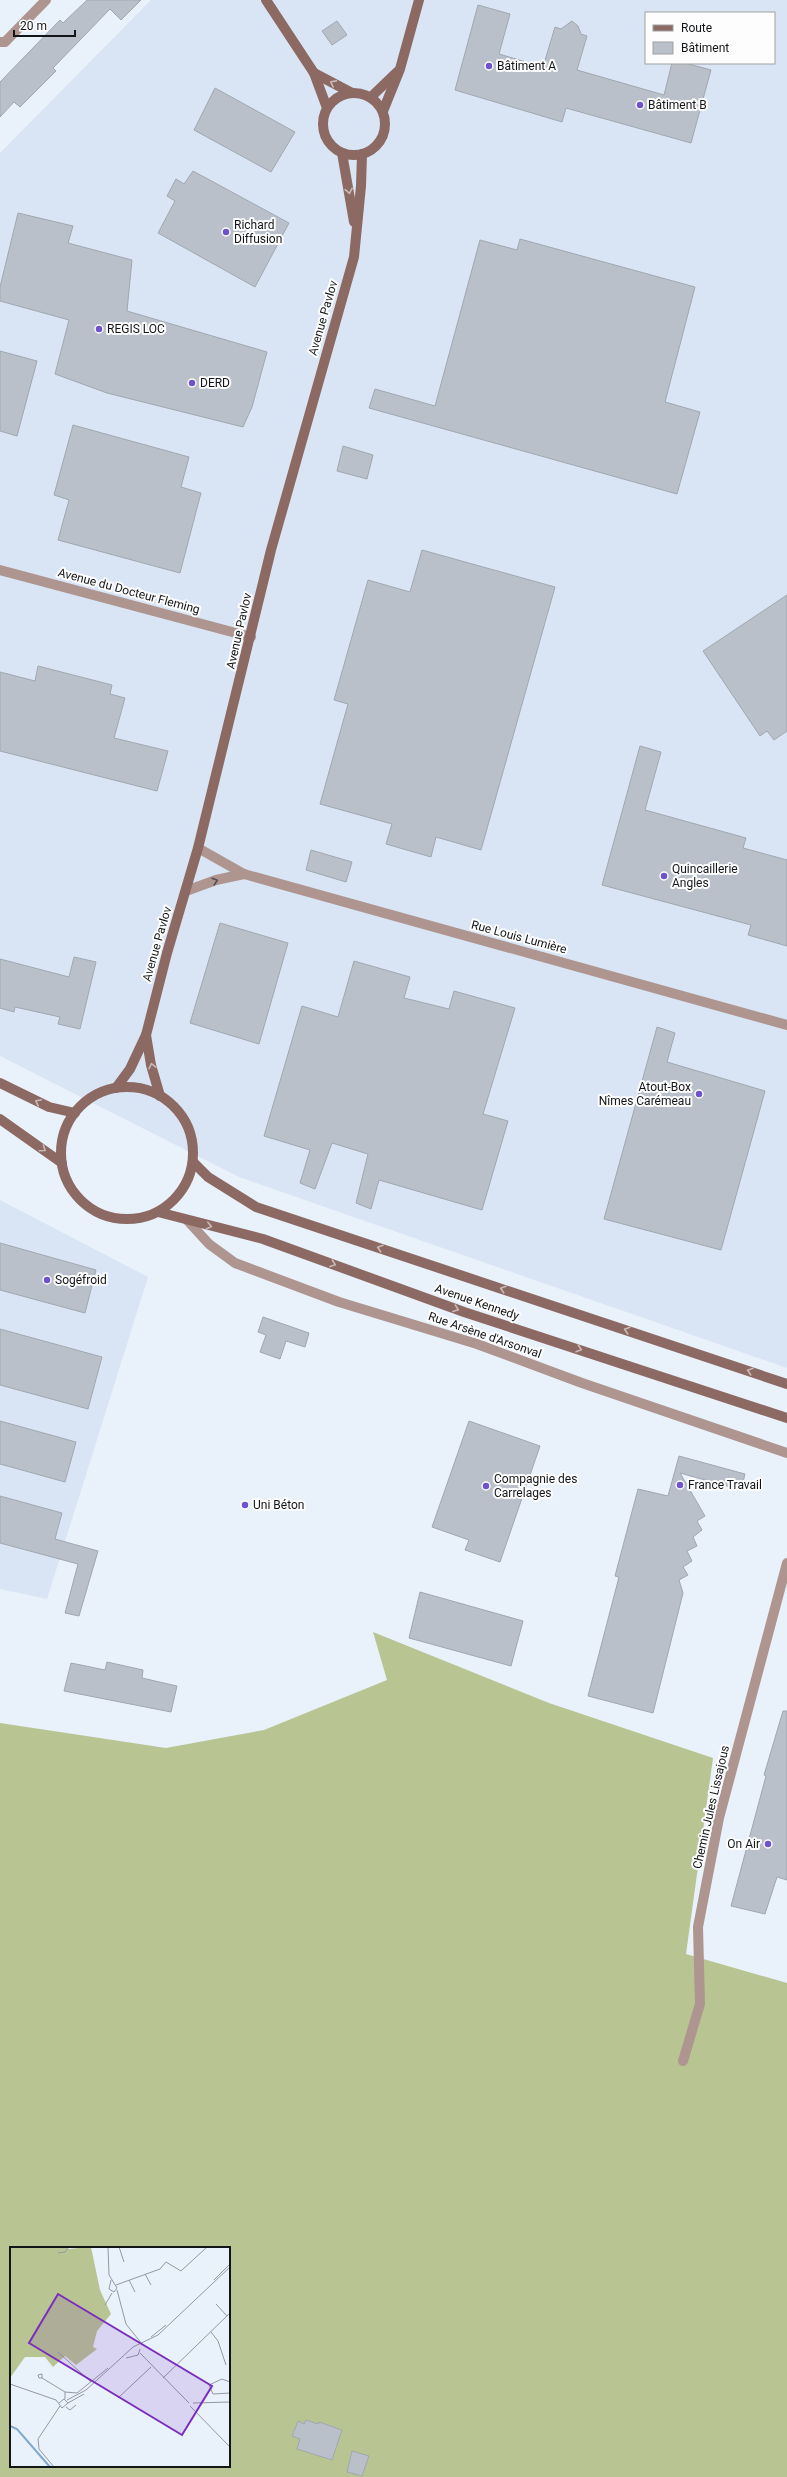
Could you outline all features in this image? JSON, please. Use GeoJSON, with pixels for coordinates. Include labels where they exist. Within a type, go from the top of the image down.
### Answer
{"type":"FeatureCollection","features":[{"type":"Feature","properties":{"kind":"main road"},"geometry":{"type":"LineString","coordinates":[[266,0],[314,72],[327,108]]}},
{"type":"Feature","properties":{"kind":"main road"},"geometry":{"type":"LineString","coordinates":[[383,111],[400,69],[420,0]]}},
{"type":"Feature","properties":{"kind":"main road"},"geometry":{"type":"LineString","coordinates":[[371,97],[400,69]]}},
{"type":"Feature","properties":{"kind":"main road"},"geometry":{"type":"LineString","coordinates":[[314,72],[352,93],[371,97],[383,111],[385,119],[383,136],[370,151],[352,155],[342,153],[333,147],[323,128],[323,118],[327,108],[342,95],[352,93]]}},
{"type":"Feature","properties":{"kind":"main road","name":"Avenue Pavlov"},"geometry":{"type":"LineString","coordinates":[[342,153],[356,234]]}},
{"type":"Feature","properties":{"kind":"main road","name":"Avenue Pavlov"},"geometry":{"type":"LineString","coordinates":[[116,1088],[130,1069],[146,1035],[198,848],[251,637],[271,550],[354,257],[362,154]]}},
{"type":"Feature","properties":{"kind":"main road","name":"Avenue Pavlov"},"geometry":{"type":"LineString","coordinates":[[146,1035],[151,1064],[160,1096]]}},
{"type":"Feature","properties":{"kind":"main road"},"geometry":{"type":"LineString","coordinates":[[0,1083],[49,1108],[75,1113]]}},
{"type":"Feature","properties":{"kind":"main road"},"geometry":{"type":"LineString","coordinates":[[116,1088],[132,1088],[160,1096],[175,1108],[186,1124],[192,1143],[193,1162],[187,1182],[175,1199],[158,1212],[138,1219],[117,1219],[97,1212],[80,1200],[72,1188],[62,1163],[62,1145],[66,1128],[75,1113],[96,1096],[116,1088]]}},
{"type":"Feature","properties":{"kind":"main road"},"geometry":{"type":"LineString","coordinates":[[0,1119],[62,1163]]}},
{"type":"Feature","properties":{"kind":"main road","name":"Avenue Kennedy"},"geometry":{"type":"LineString","coordinates":[[193,1162],[214,1181],[256,1207],[787,1384]]}},
{"type":"Feature","properties":{"kind":"main road","name":"Avenue Kennedy"},"geometry":{"type":"LineString","coordinates":[[158,1212],[188,1221],[263,1239],[464,1312],[787,1418]]}},
{"type":"Feature","properties":{"kind":"street"},"geometry":{"type":"LineString","coordinates":[[0,42],[5,42],[46,0]]}},
{"type":"Feature","properties":{"kind":"street","name":"Avenue du Docteur Fleming"},"geometry":{"type":"LineString","coordinates":[[0,570],[251,637]]}},
{"type":"Feature","properties":{"kind":"street","name":"Rue Louis Lumière"},"geometry":{"type":"LineString","coordinates":[[198,848],[244,874],[787,1025]]}},
{"type":"Feature","properties":{"kind":"street","name":"Rue Louis Lumière"},"geometry":{"type":"LineString","coordinates":[[186,891],[216,880],[244,874]]}},
{"type":"Feature","properties":{"kind":"street","name":"Rue Arsène d'Arsonval"},"geometry":{"type":"LineString","coordinates":[[188,1221],[209,1244],[235,1263],[339,1302],[477,1344],[582,1383],[787,1453]]}},
{"type":"Feature","properties":{"kind":"street","name":"Chemin Jules Lissajous"},"geometry":{"type":"LineString","coordinates":[[683,2061],[700,2004],[698,1927],[719,1818],[787,1563]]}},
{"type":"Feature","properties":{"kind":"shaded area"},"geometry":{"type":"Polygon","coordinates":[[[151,0],[787,0],[787,1368],[239,1177],[0,1056],[0,153],[151,0]]]}},
{"type":"Feature","properties":{"kind":"shaded area"},"geometry":{"type":"Polygon","coordinates":[[[0,1200],[148,1277],[47,1599],[0,1589],[0,1200]]]}},
{"type":"Feature","properties":{"kind":"green space"},"geometry":{"type":"Polygon","coordinates":[[[373,1632],[549,1703],[713,1758],[686,1954],[787,1983],[787,2477],[0,2477],[0,1723],[166,1748],[264,1730],[387,1680],[373,1632]]]}},
{"type":"Feature","properties":{"kind":"building"},"geometry":{"type":"Polygon","coordinates":[[[87,0],[141,0],[121,20],[110,9],[53,68],[56,71],[20,107],[14,102],[0,117],[0,82],[60,20],[63,23],[87,0]]]}},
{"type":"Feature","properties":{"kind":"building"},"geometry":{"type":"Polygon","coordinates":[[[478,5],[510,14],[499,54],[543,67],[555,27],[561,29],[572,21],[578,26],[581,34],[587,36],[577,70],[664,95],[672,64],[689,64],[711,70],[691,143],[566,108],[562,122],[455,90],[478,5]]]}},
{"type":"Feature","properties":{"kind":"building"},"geometry":{"type":"Polygon","coordinates":[[[337,21],[347,35],[332,45],[322,31],[337,21]]]}},
{"type":"Feature","properties":{"kind":"building"},"geometry":{"type":"Polygon","coordinates":[[[215,88],[295,132],[271,172],[194,130],[215,88]]]}},
{"type":"Feature","properties":{"kind":"building"},"geometry":{"type":"Polygon","coordinates":[[[193,171],[289,223],[255,287],[158,233],[175,201],[167,196],[176,179],[184,184],[193,171]]]}},
{"type":"Feature","properties":{"kind":"building"},"geometry":{"type":"Polygon","coordinates":[[[18,213],[73,226],[68,243],[132,260],[127,311],[267,352],[252,407],[243,427],[107,393],[55,374],[69,320],[0,301],[0,287],[18,213]]]}},
{"type":"Feature","properties":{"kind":"building"},"geometry":{"type":"Polygon","coordinates":[[[520,239],[695,287],[665,402],[700,412],[677,494],[369,408],[375,389],[435,406],[480,240],[517,250],[520,239]]]}},
{"type":"Feature","properties":{"kind":"building"},"geometry":{"type":"Polygon","coordinates":[[[0,351],[37,361],[17,436],[0,431],[0,351]]]}},
{"type":"Feature","properties":{"kind":"building"},"geometry":{"type":"Polygon","coordinates":[[[73,425],[189,457],[181,487],[201,493],[180,573],[58,540],[69,500],[54,495],[73,425]]]}},
{"type":"Feature","properties":{"kind":"building"},"geometry":{"type":"Polygon","coordinates":[[[343,446],[373,455],[367,479],[337,471],[343,446]]]}},
{"type":"Feature","properties":{"kind":"building"},"geometry":{"type":"Polygon","coordinates":[[[422,550],[555,587],[481,850],[436,837],[431,857],[386,844],[392,824],[320,804],[348,704],[334,700],[368,580],[410,592],[422,550]]]}},
{"type":"Feature","properties":{"kind":"building"},"geometry":{"type":"Polygon","coordinates":[[[787,595],[787,731],[774,740],[767,731],[760,736],[703,651],[787,595]]]}},
{"type":"Feature","properties":{"kind":"building"},"geometry":{"type":"Polygon","coordinates":[[[38,666],[112,685],[110,694],[125,698],[114,738],[168,751],[157,791],[0,751],[0,672],[35,681],[38,666]]]}},
{"type":"Feature","properties":{"kind":"building"},"geometry":{"type":"Polygon","coordinates":[[[640,746],[661,752],[645,810],[746,838],[743,848],[787,860],[787,946],[748,935],[751,925],[602,885],[640,746]]]}},
{"type":"Feature","properties":{"kind":"building"},"geometry":{"type":"Polygon","coordinates":[[[311,850],[352,862],[346,882],[306,870],[311,850]]]}},
{"type":"Feature","properties":{"kind":"building"},"geometry":{"type":"Polygon","coordinates":[[[220,923],[288,943],[259,1044],[190,1023],[220,923]]]}},
{"type":"Feature","properties":{"kind":"building"},"geometry":{"type":"Polygon","coordinates":[[[74,957],[96,962],[80,1029],[58,1024],[60,1017],[15,1007],[14,1012],[0,1008],[0,959],[69,977],[74,957]]]}},
{"type":"Feature","properties":{"kind":"building"},"geometry":{"type":"Polygon","coordinates":[[[354,961],[410,977],[404,998],[449,1009],[454,991],[515,1008],[483,1114],[508,1121],[482,1210],[379,1180],[371,1209],[356,1203],[368,1154],[332,1143],[315,1189],[300,1183],[310,1150],[264,1136],[302,1006],[338,1017],[354,961]]]}},
{"type":"Feature","properties":{"kind":"building"},"geometry":{"type":"Polygon","coordinates":[[[657,1027],[675,1033],[667,1062],[765,1091],[721,1250],[604,1219],[657,1027]]]}},
{"type":"Feature","properties":{"kind":"building","name":"Sogéfroid"},"geometry":{"type":"Polygon","coordinates":[[[0,1243],[96,1270],[85,1313],[0,1290],[0,1243]]]}},
{"type":"Feature","properties":{"kind":"building"},"geometry":{"type":"Polygon","coordinates":[[[263,1317],[309,1333],[305,1347],[286,1341],[280,1359],[260,1352],[266,1335],[258,1332],[263,1317]]]}},
{"type":"Feature","properties":{"kind":"building"},"geometry":{"type":"Polygon","coordinates":[[[0,1329],[102,1357],[88,1409],[0,1385],[0,1329]]]}},
{"type":"Feature","properties":{"kind":"building"},"geometry":{"type":"Polygon","coordinates":[[[0,1421],[76,1442],[65,1482],[0,1464],[0,1421]]]}},
{"type":"Feature","properties":{"kind":"building","name":"Compagnie des Carrelages"},"geometry":{"type":"Polygon","coordinates":[[[469,1421],[540,1446],[500,1562],[465,1550],[469,1540],[432,1527],[469,1421]]]}},
{"type":"Feature","properties":{"kind":"building"},"geometry":{"type":"Polygon","coordinates":[[[679,1456],[745,1474],[741,1490],[680,1473],[705,1516],[697,1521],[702,1530],[693,1537],[697,1546],[687,1551],[692,1561],[683,1567],[688,1575],[679,1580],[683,1593],[653,1713],[588,1696],[619,1577],[615,1576],[638,1489],[668,1496],[679,1456]]]}},
{"type":"Feature","properties":{"kind":"building"},"geometry":{"type":"Polygon","coordinates":[[[0,1496],[62,1513],[55,1539],[98,1551],[79,1616],[65,1613],[78,1564],[0,1543],[0,1496]]]}},
{"type":"Feature","properties":{"kind":"building"},"geometry":{"type":"Polygon","coordinates":[[[420,1592],[523,1621],[511,1666],[409,1638],[420,1592]]]}},
{"type":"Feature","properties":{"kind":"building"},"geometry":{"type":"Polygon","coordinates":[[[107,1662],[143,1670],[142,1678],[177,1686],[171,1712],[64,1691],[71,1663],[105,1670],[107,1662]]]}},
{"type":"Feature","properties":{"kind":"building","name":"On Air"},"geometry":{"type":"Polygon","coordinates":[[[783,1711],[787,1711],[787,1880],[777,1877],[765,1914],[731,1906],[766,1776],[764,1775],[783,1711]]]}},
{"type":"Feature","properties":{"kind":"building"},"geometry":{"type":"Polygon","coordinates":[[[306,2420],[318,2424],[319,2422],[342,2430],[332,2460],[297,2449],[300,2439],[292,2436],[298,2421],[304,2424],[306,2420]]]}},
{"type":"Feature","properties":{"kind":"building"},"geometry":{"type":"Polygon","coordinates":[[[352,2451],[369,2456],[362,2476],[347,2472],[352,2451]]]}},
{"type":"Feature","properties":{"kind":"place","name":"Bâtiment A"},"geometry":{"type":"Point","coordinates":[489,66]}},
{"type":"Feature","properties":{"kind":"place","name":"Bâtiment B"},"geometry":{"type":"Point","coordinates":[640,105]}},
{"type":"Feature","properties":{"kind":"place","name":"Richard Diffusion"},"geometry":{"type":"Point","coordinates":[226,232]}},
{"type":"Feature","properties":{"kind":"place","name":"REGIS LOC"},"geometry":{"type":"Point","coordinates":[99,329]}},
{"type":"Feature","properties":{"kind":"place","name":"DERD"},"geometry":{"type":"Point","coordinates":[192,383]}},
{"type":"Feature","properties":{"kind":"place","name":"Quincaillerie Angles"},"geometry":{"type":"Point","coordinates":[664,876]}},
{"type":"Feature","properties":{"kind":"place","name":"Atout-Box Nîmes Carémeau"},"geometry":{"type":"Point","coordinates":[699,1094]}},
{"type":"Feature","properties":{"kind":"place","name":"Sogéfroid"},"geometry":{"type":"Point","coordinates":[47,1280]}},
{"type":"Feature","properties":{"kind":"place","name":"France Travail"},"geometry":{"type":"Point","coordinates":[680,1485]}},
{"type":"Feature","properties":{"kind":"place","name":"Compagnie des Carrelages"},"geometry":{"type":"Point","coordinates":[486,1486]}},
{"type":"Feature","properties":{"kind":"place","name":"Uni Béton"},"geometry":{"type":"Point","coordinates":[245,1505]}},
{"type":"Feature","properties":{"kind":"place","name":"On Air"},"geometry":{"type":"Point","coordinates":[768,1844]}}]}
